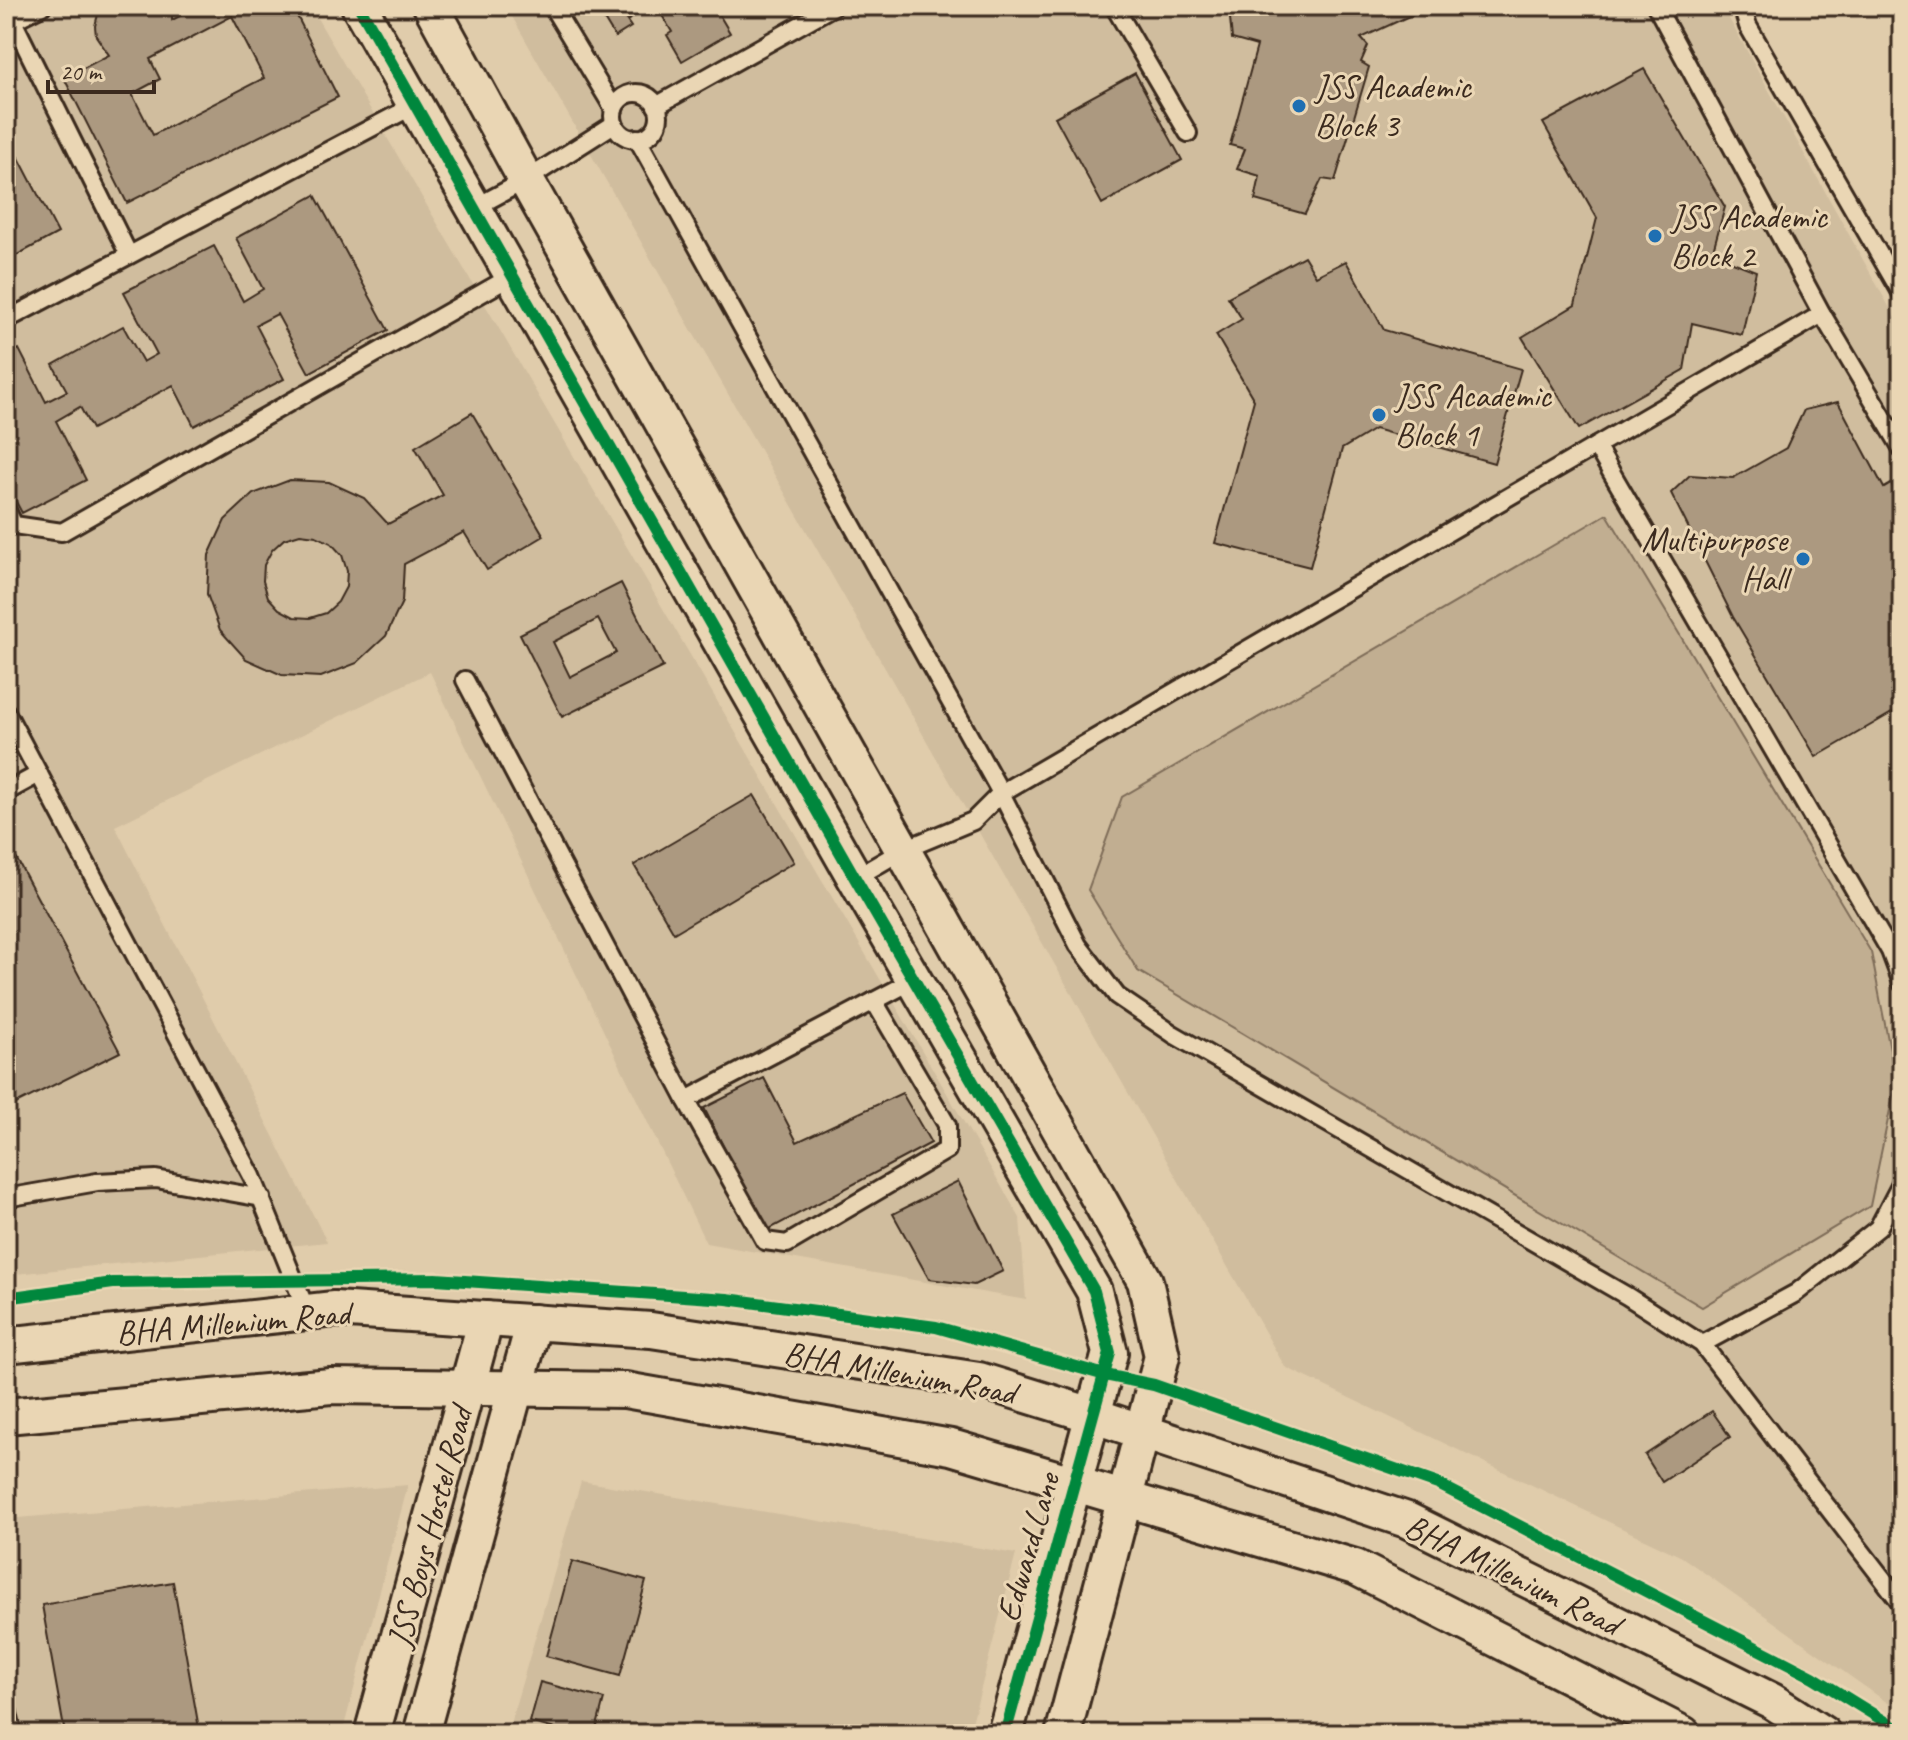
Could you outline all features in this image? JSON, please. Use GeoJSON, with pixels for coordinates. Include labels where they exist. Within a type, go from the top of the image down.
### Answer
{"type":"FeatureCollection","features":[{"type":"Feature","properties":{"kind":"street","name":"Edward Lane"},"geometry":{"type":"LineString","coordinates":[[359,6],[855,878],[1094,1291],[1110,1353],[1005,1734]]}},
{"type":"Feature","properties":{"kind":"street"},"geometry":{"type":"LineString","coordinates":[[431,6],[1145,1281],[1162,1356],[1063,1734]]}},
{"type":"Feature","properties":{"kind":"street","name":"BHA Millenium Road"},"geometry":{"type":"LineString","coordinates":[[6,1345],[334,1309],[651,1330],[979,1380],[1407,1520],[1772,1701],[1823,1734]]}},
{"type":"Feature","properties":{"kind":"street","name":"JSS Boys Hostel Road"},"geometry":{"type":"LineString","coordinates":[[372,1734],[486,1319]]}},
{"type":"Feature","properties":{"kind":"street","name":"JSS Boys Hostel Road"},"geometry":{"type":"LineString","coordinates":[[421,1734],[534,1322]]}},
{"type":"Feature","properties":{"kind":"street","name":"BHA Millenium Road"},"geometry":{"type":"LineString","coordinates":[[6,1416],[331,1386],[625,1390],[951,1447],[1355,1567],[1683,1734]]}},
{"type":"Feature","properties":{"kind":"lane"},"geometry":{"type":"LineString","coordinates":[[42,6],[9,23],[129,255]]}},
{"type":"Feature","properties":{"kind":"lane"},"geometry":{"type":"LineString","coordinates":[[474,208],[526,180],[614,116],[623,97],[638,93],[645,95],[656,106],[658,120],[650,133],[637,138],[624,135],[614,116],[552,6]]}},
{"type":"Feature","properties":{"kind":"lane"},"geometry":{"type":"LineString","coordinates":[[656,106],[834,6]]}},
{"type":"Feature","properties":{"kind":"lane"},"geometry":{"type":"LineString","coordinates":[[1114,6],[1188,133]]}},
{"type":"Feature","properties":{"kind":"lane"},"geometry":{"type":"LineString","coordinates":[[1656,6],[1822,314],[1902,449]]}},
{"type":"Feature","properties":{"kind":"lane"},"geometry":{"type":"LineString","coordinates":[[1742,6],[1748,26],[1902,294]]}},
{"type":"Feature","properties":{"kind":"lane"},"geometry":{"type":"LineString","coordinates":[[6,320],[415,105]]}},
{"type":"Feature","properties":{"kind":"lane"},"geometry":{"type":"LineString","coordinates":[[637,138],[1001,793],[1078,945],[1117,996],[1173,1034],[1627,1296],[1702,1344],[1902,1604]]}},
{"type":"Feature","properties":{"kind":"lane"},"geometry":{"type":"LineString","coordinates":[[6,509],[14,525],[62,532],[512,276]]}},
{"type":"Feature","properties":{"kind":"lane"},"geometry":{"type":"LineString","coordinates":[[855,878],[903,850],[973,821],[1001,793],[1822,314]]}},
{"type":"Feature","properties":{"kind":"lane"},"geometry":{"type":"LineString","coordinates":[[1596,446],[1890,951],[1902,983]]}},
{"type":"Feature","properties":{"kind":"lane"},"geometry":{"type":"LineString","coordinates":[[465,680],[686,1100],[765,1241],[787,1244],[947,1150],[947,1125],[874,1001]]}},
{"type":"Feature","properties":{"kind":"lane"},"geometry":{"type":"LineString","coordinates":[[6,712],[262,1198],[307,1312]]}},
{"type":"Feature","properties":{"kind":"lane"},"geometry":{"type":"LineString","coordinates":[[6,792],[39,774]]}},
{"type":"Feature","properties":{"kind":"lane"},"geometry":{"type":"LineString","coordinates":[[686,1100],[914,980]]}},
{"type":"Feature","properties":{"kind":"lane"},"geometry":{"type":"LineString","coordinates":[[6,1198],[97,1182],[156,1179],[262,1198]]}},
{"type":"Feature","properties":{"kind":"lane"},"geometry":{"type":"LineString","coordinates":[[1702,1344],[1796,1293],[1878,1228],[1902,1182]]}},
{"type":"Feature","properties":{"kind":"shaded area"},"geometry":{"type":"Polygon","coordinates":[[[6,6],[310,6],[1020,1218],[1026,1300],[706,1243],[430,672],[115,826],[327,1242],[6,1275],[6,6]]]}},
{"type":"Feature","properties":{"kind":"shaded area"},"geometry":{"type":"Polygon","coordinates":[[[506,6],[1722,6],[1902,330],[1902,1713],[1682,1557],[1285,1367],[506,6]]]}},
{"type":"Feature","properties":{"kind":"shaded area"},"geometry":{"type":"Polygon","coordinates":[[[1607,514],[1871,952],[1896,1081],[1870,1206],[1702,1307],[1138,971],[1088,890],[1122,797],[1607,514]]]}},
{"type":"Feature","properties":{"kind":"shaded area"},"geometry":{"type":"Polygon","coordinates":[[[581,1481],[1016,1554],[969,1734],[507,1734],[581,1481]]]}},
{"type":"Feature","properties":{"kind":"shaded area"},"geometry":{"type":"Polygon","coordinates":[[[408,1485],[342,1734],[6,1734],[6,1519],[408,1485]]]}},
{"type":"Feature","properties":{"kind":"building"},"geometry":{"type":"Polygon","coordinates":[[[100,6],[172,6],[172,20],[199,6],[292,6],[338,97],[127,203],[64,78],[109,55],[96,36],[100,6]],[[232,16],[150,59],[160,79],[132,94],[153,135],[264,78],[232,16]]]}},
{"type":"Feature","properties":{"kind":"building"},"geometry":{"type":"Polygon","coordinates":[[[596,6],[714,6],[730,33],[682,61],[667,35],[672,32],[660,12],[655,15],[651,7],[627,21],[631,27],[615,37],[596,6]]]}},
{"type":"Feature","properties":{"kind":"building","name":"JSS Academic Block 3"},"geometry":{"type":"Polygon","coordinates":[[[1222,6],[1431,6],[1361,38],[1368,46],[1361,62],[1369,67],[1335,181],[1322,179],[1305,214],[1255,200],[1260,176],[1237,169],[1245,149],[1230,145],[1257,46],[1232,39],[1229,8],[1222,6]]]}},
{"type":"Feature","properties":{"kind":"building","name":"JSS Academic Block 2"},"geometry":{"type":"Polygon","coordinates":[[[1644,69],[1725,207],[1712,254],[1756,271],[1742,335],[1692,323],[1684,370],[1579,429],[1522,337],[1575,305],[1597,218],[1543,123],[1644,69]]]}},
{"type":"Feature","properties":{"kind":"building"},"geometry":{"type":"Polygon","coordinates":[[[1135,73],[1182,160],[1102,204],[1055,117],[1135,73]]]}},
{"type":"Feature","properties":{"kind":"building"},"geometry":{"type":"Polygon","coordinates":[[[6,133],[58,233],[6,261],[6,133]]]}},
{"type":"Feature","properties":{"kind":"building"},"geometry":{"type":"Polygon","coordinates":[[[315,195],[388,330],[309,373],[277,314],[256,325],[284,379],[194,426],[173,385],[92,429],[80,407],[56,421],[86,480],[22,513],[6,483],[6,356],[19,349],[46,402],[67,391],[53,365],[123,326],[143,362],[157,354],[124,292],[214,246],[243,301],[263,289],[236,238],[315,195]]]}},
{"type":"Feature","properties":{"kind":"building","name":"JSS Academic Block 1"},"geometry":{"type":"Polygon","coordinates":[[[1304,256],[1316,276],[1346,261],[1384,330],[1521,369],[1494,463],[1375,429],[1342,449],[1310,567],[1215,543],[1254,400],[1216,335],[1242,319],[1228,297],[1304,256]]]}},
{"type":"Feature","properties":{"kind":"building","name":"Multipurpose Hall"},"geometry":{"type":"Polygon","coordinates":[[[1838,402],[1884,488],[1891,484],[1902,501],[1902,707],[1816,757],[1733,617],[1671,493],[1690,475],[1733,478],[1786,448],[1804,410],[1838,402]]]}},
{"type":"Feature","properties":{"kind":"building"},"geometry":{"type":"Polygon","coordinates":[[[472,413],[544,536],[487,570],[464,532],[404,564],[402,602],[386,636],[357,663],[321,677],[282,675],[246,659],[220,630],[207,594],[209,555],[225,520],[253,494],[290,480],[329,482],[364,498],[388,524],[443,495],[415,447],[472,413]],[[300,534],[284,539],[272,550],[264,565],[263,581],[268,597],[279,609],[294,617],[310,618],[326,613],[338,602],[346,587],[347,571],[342,555],[331,543],[316,536],[300,534]]]}},
{"type":"Feature","properties":{"kind":"building"},"geometry":{"type":"Polygon","coordinates":[[[621,583],[663,667],[562,717],[520,634],[621,583]],[[598,619],[553,642],[570,677],[616,653],[598,619]]]}},
{"type":"Feature","properties":{"kind":"building"},"geometry":{"type":"Polygon","coordinates":[[[754,795],[794,862],[674,933],[634,865],[754,795]]]}},
{"type":"Feature","properties":{"kind":"building"},"geometry":{"type":"Polygon","coordinates":[[[6,839],[120,1052],[6,1109],[6,839]]]}},
{"type":"Feature","properties":{"kind":"building"},"geometry":{"type":"Polygon","coordinates":[[[764,1078],[797,1142],[902,1093],[931,1143],[766,1231],[704,1108],[764,1078]]]}},
{"type":"Feature","properties":{"kind":"building"},"geometry":{"type":"Polygon","coordinates":[[[958,1181],[1003,1271],[974,1285],[929,1279],[893,1214],[958,1181]]]}},
{"type":"Feature","properties":{"kind":"building"},"geometry":{"type":"Polygon","coordinates":[[[1712,1411],[1730,1437],[1662,1482],[1645,1455],[1712,1411]]]}},
{"type":"Feature","properties":{"kind":"building"},"geometry":{"type":"Polygon","coordinates":[[[572,1561],[646,1581],[620,1676],[546,1656],[572,1561]]]}},
{"type":"Feature","properties":{"kind":"building"},"geometry":{"type":"Polygon","coordinates":[[[173,1582],[200,1734],[65,1734],[42,1605],[173,1582]]]}},
{"type":"Feature","properties":{"kind":"building"},"geometry":{"type":"Polygon","coordinates":[[[6,1660],[23,1734],[6,1734],[6,1660]]]}},
{"type":"Feature","properties":{"kind":"building"},"geometry":{"type":"Polygon","coordinates":[[[540,1682],[604,1699],[595,1734],[574,1734],[529,1722],[540,1682]]]}},
{"type":"Feature","properties":{"kind":"cycle path"},"geometry":{"type":"LineString","coordinates":[[359,6],[855,878],[1094,1291],[1110,1353],[1005,1734]]}},
{"type":"Feature","properties":{"kind":"cycle path"},"geometry":{"type":"LineString","coordinates":[[6,1298],[113,1283],[436,1279],[727,1299],[936,1327],[1105,1375],[1154,1385],[1438,1484],[1813,1677],[1902,1732]]}},
{"type":"Feature","properties":{"kind":"place","name":"JSS Academic Block 3"},"geometry":{"type":"Point","coordinates":[1299,106]}},
{"type":"Feature","properties":{"kind":"place","name":"JSS Academic Block 2"},"geometry":{"type":"Point","coordinates":[1655,236]}},
{"type":"Feature","properties":{"kind":"place","name":"JSS Academic Block 1"},"geometry":{"type":"Point","coordinates":[1379,415]}},
{"type":"Feature","properties":{"kind":"place","name":"Multipurpose Hall"},"geometry":{"type":"Point","coordinates":[1803,559]}}]}
